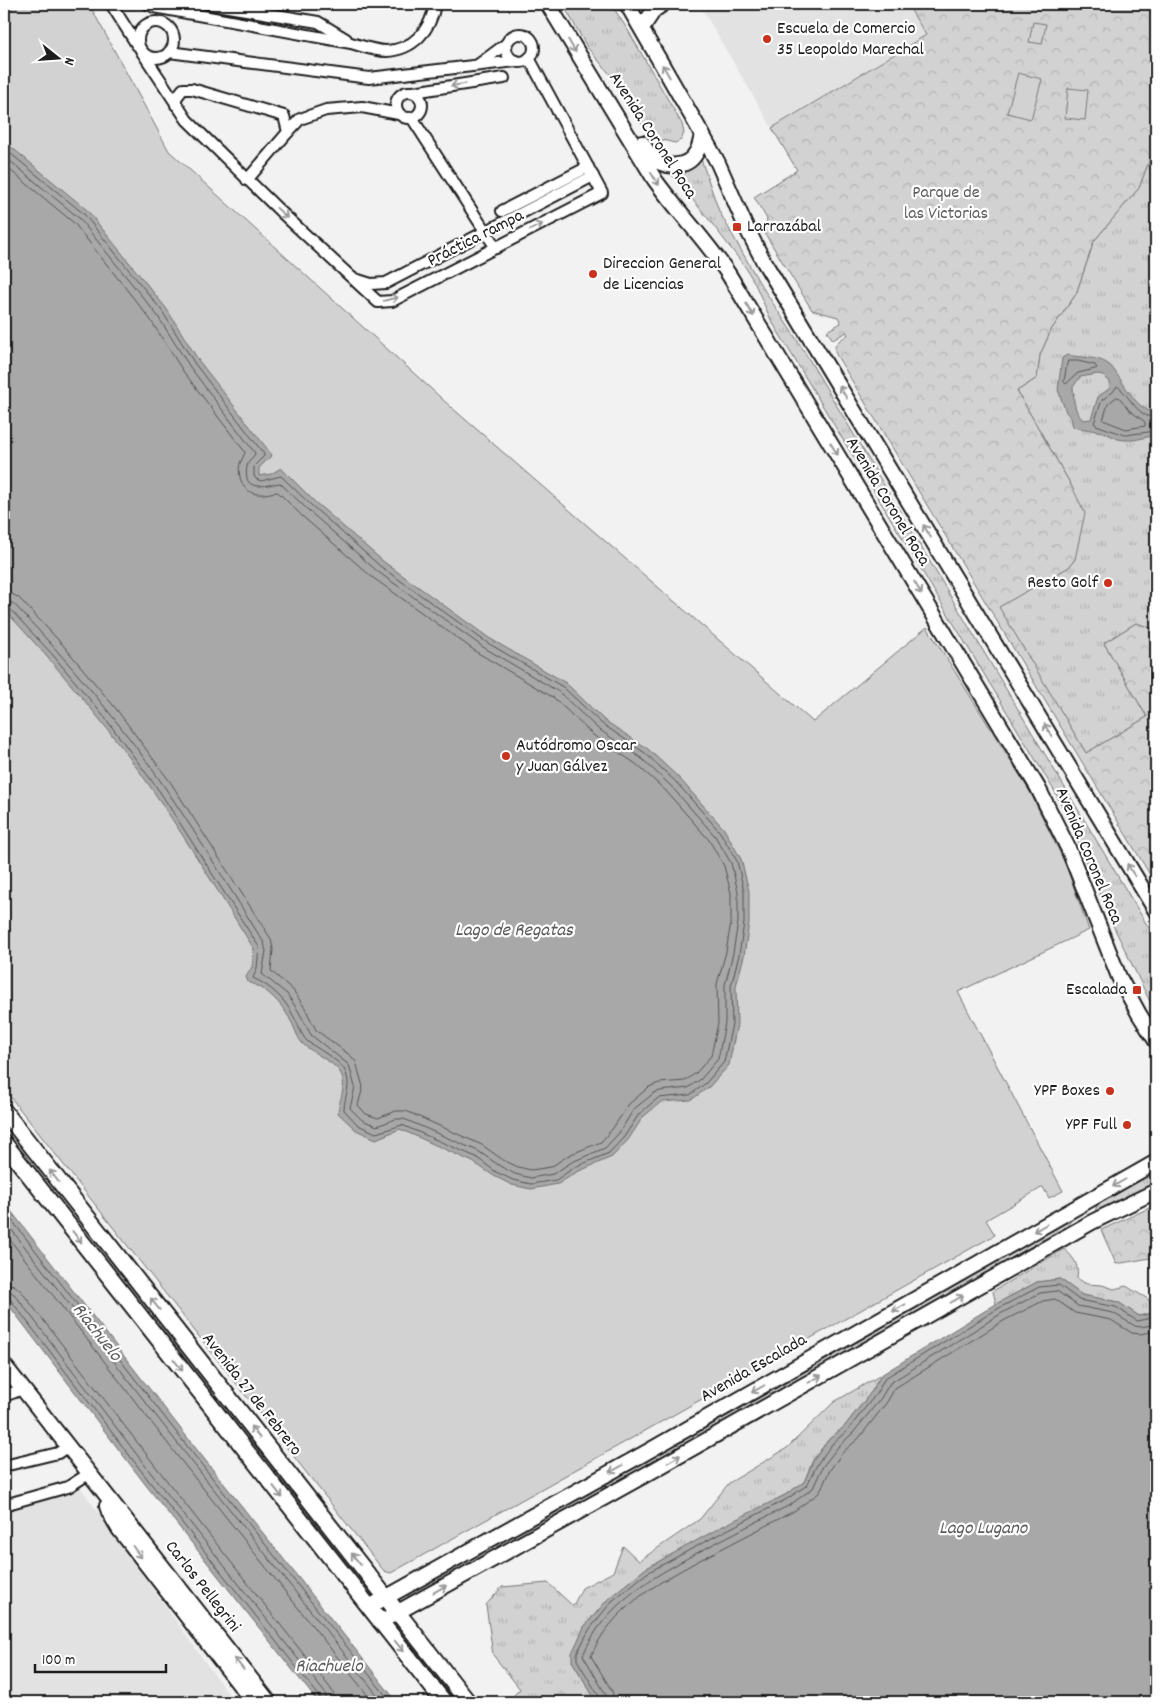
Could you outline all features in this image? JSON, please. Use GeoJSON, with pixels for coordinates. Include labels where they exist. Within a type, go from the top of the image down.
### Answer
{"type":"FeatureCollection","features":[{"type":"Feature","properties":{"kind":"main road","name":"Avenida Coronel Roca"},"geometry":{"type":"LineString","coordinates":[[548,4],[655,180],[717,257],[729,275],[1038,788],[1068,848],[1119,977],[1156,1041]]}},
{"type":"Feature","properties":{"kind":"main road","name":"Avenida Coronel Roca"},"geometry":{"type":"LineString","coordinates":[[627,4],[718,163],[746,227],[764,262],[1156,911]]}},
{"type":"Feature","properties":{"kind":"main road"},"geometry":{"type":"LineString","coordinates":[[642,28],[654,10],[663,4]]}},
{"type":"Feature","properties":{"kind":"main road"},"geometry":{"type":"LineString","coordinates":[[620,123],[631,129],[651,156],[662,164],[669,165],[682,164],[695,155],[702,134]]}},
{"type":"Feature","properties":{"kind":"main road","name":"Avenida 27 de Febrero"},"geometry":{"type":"LineString","coordinates":[[4,1111],[468,1702]]}},
{"type":"Feature","properties":{"kind":"main road"},"geometry":{"type":"LineString","coordinates":[[4,1144],[444,1702]]}},
{"type":"Feature","properties":{"kind":"main road","name":"Avenida Escalada"},"geometry":{"type":"LineString","coordinates":[[369,1607],[1156,1162]]}},
{"type":"Feature","properties":{"kind":"main road"},"geometry":{"type":"LineString","coordinates":[[380,1622],[654,1470],[1092,1222],[1156,1191]]}},
{"type":"Feature","properties":{"kind":"main road"},"geometry":{"type":"LineString","coordinates":[[1083,1204],[1092,1222]]}},
{"type":"Feature","properties":{"kind":"main road","name":"Carlos Pellegrini"},"geometry":{"type":"LineString","coordinates":[[4,1365],[269,1702]]}},
{"type":"Feature","properties":{"kind":"main road","name":"Carlos Pellegrini"},"geometry":{"type":"LineString","coordinates":[[106,1495],[109,1512],[119,1529],[253,1702]]}},
{"type":"Feature","properties":{"kind":"street","name":"Práctica rampa"},"geometry":{"type":"LineString","coordinates":[[111,4],[187,120],[247,180],[378,302],[392,301],[602,193],[590,172]]}},
{"type":"Feature","properties":{"kind":"street"},"geometry":{"type":"LineString","coordinates":[[148,4],[154,7],[385,50],[404,48],[415,42],[425,31],[432,18],[435,4]]}},
{"type":"Feature","properties":{"kind":"street"},"geometry":{"type":"LineString","coordinates":[[210,4],[252,7],[318,22],[351,43]]}},
{"type":"Feature","properties":{"kind":"street"},"geometry":{"type":"LineString","coordinates":[[194,14],[149,23],[140,31],[137,42],[140,50],[146,56],[158,58],[169,52],[369,78],[525,60],[529,58],[533,50],[532,41],[525,35],[516,34],[479,64]]}},
{"type":"Feature","properties":{"kind":"street"},"geometry":{"type":"LineString","coordinates":[[161,22],[166,25],[173,35],[174,41],[169,52]]}},
{"type":"Feature","properties":{"kind":"street"},"geometry":{"type":"LineString","coordinates":[[506,44],[507,52],[516,61]]}},
{"type":"Feature","properties":{"kind":"street"},"geometry":{"type":"LineString","coordinates":[[529,58],[590,172]]}},
{"type":"Feature","properties":{"kind":"street"},"geometry":{"type":"LineString","coordinates":[[399,114],[396,106],[398,98],[404,93],[504,78]]}},
{"type":"Feature","properties":{"kind":"street"},"geometry":{"type":"LineString","coordinates":[[176,105],[176,98],[183,90],[192,89],[284,116],[288,132]]}},
{"type":"Feature","properties":{"kind":"street"},"geometry":{"type":"LineString","coordinates":[[247,180],[300,119],[326,110],[362,107],[399,114],[405,118],[412,118],[419,114],[422,106],[419,98],[412,92]]}},
{"type":"Feature","properties":{"kind":"street"},"geometry":{"type":"LineString","coordinates":[[412,118],[496,248]]}},
{"type":"Feature","properties":{"kind":"street"},"geometry":{"type":"LineString","coordinates":[[502,211],[590,172]]}},
{"type":"Feature","properties":{"kind":"street"},"geometry":{"type":"LineString","coordinates":[[352,278],[371,284],[386,283],[485,231],[590,172]]}},
{"type":"Feature","properties":{"kind":"street"},"geometry":{"type":"LineString","coordinates":[[4,1396],[22,1388]]}},
{"type":"Feature","properties":{"kind":"street"},"geometry":{"type":"LineString","coordinates":[[4,1466],[58,1453],[68,1446]]}},
{"type":"Feature","properties":{"kind":"street"},"geometry":{"type":"LineString","coordinates":[[4,1505],[68,1487],[90,1474]]}},
{"type":"Feature","properties":{"kind":"shaded area"},"geometry":{"type":"Polygon","coordinates":[[[699,4],[907,4],[926,35],[772,128],[699,4]]]}},
{"type":"Feature","properties":{"kind":"shaded area"},"geometry":{"type":"Polygon","coordinates":[[[80,1487],[234,1702],[4,1702],[4,1505],[80,1487]]]}},
{"type":"Feature","properties":{"kind":"green space","name":"Autódromo Oscar y Juan Gálvez"},"geometry":{"type":"Polygon","coordinates":[[[4,4],[89,4],[169,151],[451,407],[813,722],[927,627],[1029,790],[1066,865],[1089,930],[958,992],[1063,1191],[1049,1198],[1043,1187],[986,1220],[995,1235],[391,1573],[384,1571],[4,1089],[4,4]]]}},
{"type":"Feature","properties":{"kind":"green space"},"geometry":{"type":"Polygon","coordinates":[[[563,4],[611,4],[682,124],[684,133],[681,140],[675,143],[650,137],[614,79],[587,47],[563,4]]]}},
{"type":"Feature","properties":{"kind":"green space","name":"Parque de las Victorias"},"geometry":{"type":"Polygon","coordinates":[[[907,4],[1156,4],[1156,142],[1139,188],[1094,241],[1076,294],[1051,330],[1040,355],[1037,378],[1017,391],[1085,513],[1075,559],[1069,567],[999,607],[1086,753],[1147,717],[1104,643],[1136,623],[1156,630],[1156,875],[1149,873],[837,356],[835,346],[848,335],[846,332],[833,340],[827,331],[841,323],[838,317],[812,310],[764,232],[767,219],[754,197],[797,170],[772,128],[926,35],[907,4]]]}},
{"type":"Feature","properties":{"kind":"green space"},"geometry":{"type":"Polygon","coordinates":[[[1033,22],[1046,24],[1042,44],[1029,42],[1033,22]]]}},
{"type":"Feature","properties":{"kind":"green space"},"geometry":{"type":"Polygon","coordinates":[[[1018,73],[1042,79],[1031,119],[1007,113],[1018,73]]]}},
{"type":"Feature","properties":{"kind":"green space"},"geometry":{"type":"Polygon","coordinates":[[[1068,88],[1088,90],[1085,120],[1065,118],[1068,88]]]}},
{"type":"Feature","properties":{"kind":"green space"},"geometry":{"type":"Polygon","coordinates":[[[1156,142],[1156,630],[1136,623],[1104,643],[1147,717],[1086,753],[998,607],[1069,567],[1075,559],[1071,485],[1017,391],[1037,378],[1040,355],[1051,330],[1076,294],[1094,241],[1139,188],[1156,142]]]}},
{"type":"Feature","properties":{"kind":"green space"},"geometry":{"type":"Polygon","coordinates":[[[701,159],[719,211],[759,282],[801,346],[1156,940],[1155,1012],[1109,917],[1072,826],[1055,792],[771,320],[746,268],[672,175],[684,174],[701,159]]]}},
{"type":"Feature","properties":{"kind":"green space"},"geometry":{"type":"Polygon","coordinates":[[[1156,1170],[1156,1185],[1097,1213],[1095,1212],[1098,1202],[1156,1170]]]}},
{"type":"Feature","properties":{"kind":"green space"},"geometry":{"type":"Polygon","coordinates":[[[1156,1205],[1156,1257],[1116,1264],[1101,1230],[1156,1205]]]}},
{"type":"Feature","properties":{"kind":"green space"},"geometry":{"type":"Polygon","coordinates":[[[1069,1218],[1072,1219],[1065,1229],[415,1597],[411,1599],[408,1597],[412,1591],[1069,1218]]]}},
{"type":"Feature","properties":{"kind":"green space"},"geometry":{"type":"Polygon","coordinates":[[[1064,1249],[1075,1262],[1077,1279],[1087,1284],[1102,1285],[1114,1289],[1126,1286],[1148,1299],[1155,1312],[1139,1316],[1118,1302],[1082,1295],[1060,1279],[1037,1282],[996,1304],[993,1291],[1064,1249]]]}},
{"type":"Feature","properties":{"kind":"green space"},"geometry":{"type":"Polygon","coordinates":[[[881,1375],[872,1391],[844,1427],[829,1439],[813,1460],[804,1482],[785,1495],[645,1569],[609,1598],[584,1627],[572,1661],[597,1702],[509,1702],[520,1689],[493,1655],[486,1605],[502,1587],[548,1583],[573,1606],[582,1588],[613,1572],[623,1546],[639,1561],[700,1519],[729,1483],[787,1448],[834,1402],[881,1375]]]}},
{"type":"Feature","properties":{"kind":"water","name":"Lago de Regatas"},"geometry":{"type":"Polygon","coordinates":[[[4,141],[87,210],[166,308],[199,361],[272,455],[259,468],[259,476],[271,474],[281,468],[315,502],[384,562],[489,638],[566,683],[604,720],[648,749],[679,778],[724,829],[741,859],[749,891],[749,923],[744,956],[736,986],[737,1024],[729,1065],[709,1087],[691,1100],[661,1102],[643,1117],[628,1140],[612,1157],[577,1172],[558,1184],[531,1189],[512,1185],[473,1162],[400,1129],[376,1139],[356,1130],[338,1113],[343,1087],[340,1072],[303,1044],[288,1016],[274,998],[262,988],[248,982],[246,977],[252,967],[254,949],[156,795],[121,746],[83,699],[4,609],[4,141]]]}},
{"type":"Feature","properties":{"kind":"water"},"geometry":{"type":"Polygon","coordinates":[[[1067,355],[1094,358],[1110,365],[1139,404],[1156,413],[1156,435],[1125,440],[1103,432],[1073,427],[1071,418],[1066,412],[1058,390],[1062,358],[1067,355]],[[1103,375],[1080,377],[1073,387],[1076,409],[1083,420],[1091,419],[1098,397],[1110,388],[1110,382],[1103,375]]]}},
{"type":"Feature","properties":{"kind":"water","name":"Riachuelo"},"geometry":{"type":"Polygon","coordinates":[[[4,1202],[397,1702],[318,1702],[145,1484],[4,1299],[4,1202]]]}},
{"type":"Feature","properties":{"kind":"water","name":"Lago Lugano"},"geometry":{"type":"Polygon","coordinates":[[[1060,1279],[1082,1295],[1118,1302],[1139,1316],[1156,1313],[1156,1702],[597,1702],[572,1661],[572,1653],[584,1627],[609,1598],[645,1569],[723,1526],[785,1495],[804,1482],[813,1461],[829,1439],[844,1427],[872,1391],[881,1375],[996,1304],[1037,1282],[1060,1279]]]}},
{"type":"Feature","properties":{"kind":"tram line"},"geometry":{"type":"LineString","coordinates":[[597,4],[616,10],[635,9],[648,4]]}},
{"type":"Feature","properties":{"kind":"place","name":"Escuela de Comercio 35 Leopoldo Marechal"},"geometry":{"type":"Point","coordinates":[767,39]}},
{"type":"Feature","properties":{"kind":"place","name":"Larrazábal"},"geometry":{"type":"Point","coordinates":[737,227]}},
{"type":"Feature","properties":{"kind":"place","name":"Direccion General de Licencias"},"geometry":{"type":"Point","coordinates":[593,274]}},
{"type":"Feature","properties":{"kind":"place","name":"Resto Golf"},"geometry":{"type":"Point","coordinates":[1108,583]}},
{"type":"Feature","properties":{"kind":"place","name":"Autódromo Oscar y Juan Gálvez"},"geometry":{"type":"Point","coordinates":[506,756]}},
{"type":"Feature","properties":{"kind":"place","name":"Escalada"},"geometry":{"type":"Point","coordinates":[1137,990]}},
{"type":"Feature","properties":{"kind":"place","name":"YPF Boxes"},"geometry":{"type":"Point","coordinates":[1110,1091]}},
{"type":"Feature","properties":{"kind":"place","name":"YPF Full"},"geometry":{"type":"Point","coordinates":[1127,1125]}}]}
